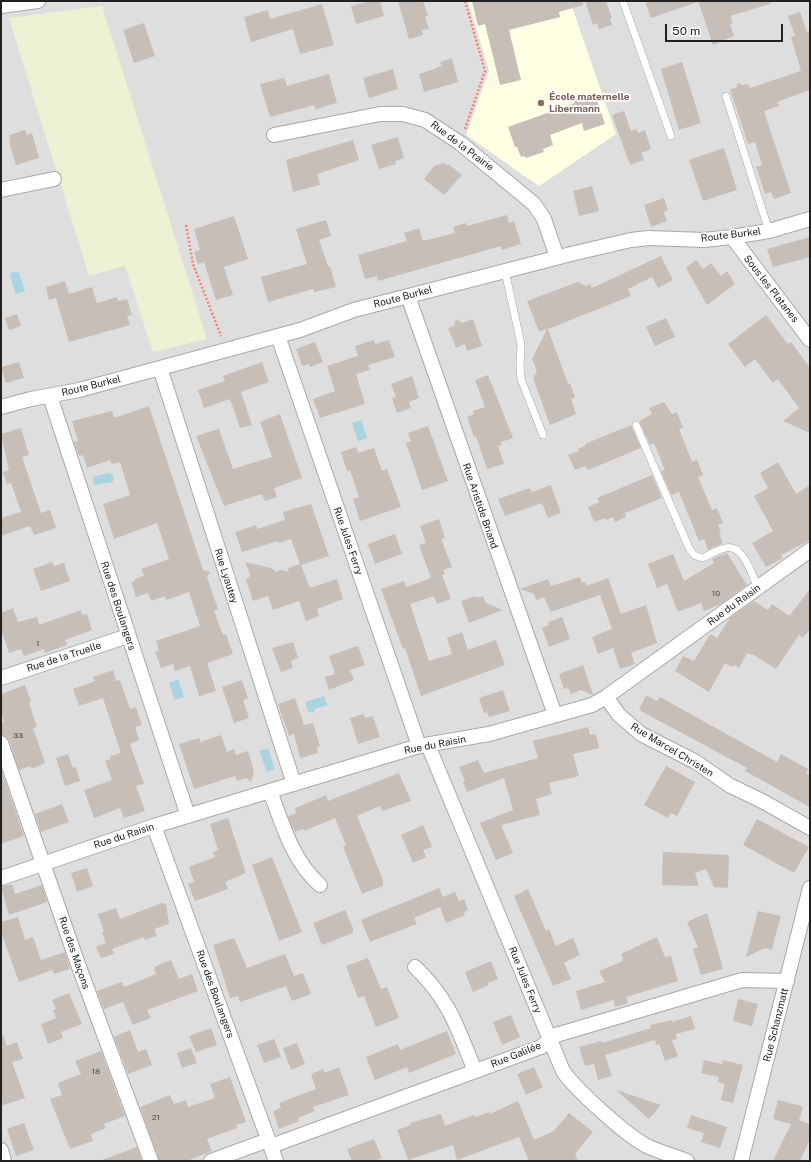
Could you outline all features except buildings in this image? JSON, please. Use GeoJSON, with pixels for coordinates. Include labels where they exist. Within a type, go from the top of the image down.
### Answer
{"type":"FeatureCollection","features":[{"type":"Feature","properties":{"kind":"street"},"geometry":{"type":"LineString","coordinates":[[6,4],[38,1]]}},
{"type":"Feature","properties":{"kind":"street","name":"Rue de la Prairie"},"geometry":{"type":"LineString","coordinates":[[274,135],[380,114],[398,114],[425,120],[460,143],[534,204],[544,219],[557,257]]}},
{"type":"Feature","properties":{"kind":"street"},"geometry":{"type":"LineString","coordinates":[[1,190],[54,179]]}},
{"type":"Feature","properties":{"kind":"street","name":"Route Burkel"},"geometry":{"type":"LineString","coordinates":[[1,407],[31,398],[79,390],[278,336],[317,324],[344,313],[557,257],[637,239],[662,237],[704,240],[732,237],[769,230],[810,219]]}},
{"type":"Feature","properties":{"kind":"street","name":"Sous les Platanes"},"geometry":{"type":"LineString","coordinates":[[732,237],[810,340]]}},
{"type":"Feature","properties":{"kind":"street","name":"Rue Aristide Briand"},"geometry":{"type":"LineString","coordinates":[[408,296],[555,715]]}},
{"type":"Feature","properties":{"kind":"street","name":"Rue Jules Ferry"},"geometry":{"type":"LineString","coordinates":[[278,336],[424,745],[549,1040],[568,1079],[633,1137],[646,1145],[687,1161]]}},
{"type":"Feature","properties":{"kind":"street","name":"Rue Lyautey"},"geometry":{"type":"LineString","coordinates":[[160,368],[294,784]]}},
{"type":"Feature","properties":{"kind":"street","name":"Rue des Boulangers"},"geometry":{"type":"LineString","coordinates":[[50,396],[188,816]]}},
{"type":"Feature","properties":{"kind":"street","name":"Rue du Raisin"},"geometry":{"type":"LineString","coordinates":[[1,878],[154,826],[424,745],[484,735],[587,707],[606,696],[810,550]]}},
{"type":"Feature","properties":{"kind":"street","name":"Rue de la Truelle"},"geometry":{"type":"LineString","coordinates":[[1,678],[128,636]]}},
{"type":"Feature","properties":{"kind":"street","name":"Rue Marcel Christen"},"geometry":{"type":"LineString","coordinates":[[606,696],[620,715],[641,734],[696,762],[729,785],[764,802],[810,828]]}},
{"type":"Feature","properties":{"kind":"street","name":"Rue des Maçons"},"geometry":{"type":"LineString","coordinates":[[1,743],[79,967],[152,1161]]}},
{"type":"Feature","properties":{"kind":"street"},"geometry":{"type":"LineString","coordinates":[[270,791],[294,853],[308,873],[320,885]]}},
{"type":"Feature","properties":{"kind":"street","name":"Rue des Boulangers"},"geometry":{"type":"LineString","coordinates":[[154,826],[276,1161]]}},
{"type":"Feature","properties":{"kind":"street","name":"Rue Schanzmatt"},"geometry":{"type":"LineString","coordinates":[[741,1161],[810,888]]}},
{"type":"Feature","properties":{"kind":"street"},"geometry":{"type":"LineString","coordinates":[[415,967],[434,987],[452,1012],[475,1071]]}},
{"type":"Feature","properties":{"kind":"street","name":"Rue Galilée"},"geometry":{"type":"LineString","coordinates":[[211,1161],[270,1143],[541,1047],[556,1035],[742,980],[787,981]]}},
{"type":"Feature","properties":{"kind":"street"},"geometry":{"type":"LineString","coordinates":[[1,1150],[4,1161]]}},
{"type":"Feature","properties":{"kind":"lane"},"geometry":{"type":"LineString","coordinates":[[623,1],[671,136]]}},
{"type":"Feature","properties":{"kind":"lane"},"geometry":{"type":"LineString","coordinates":[[726,96],[769,230]]}},
{"type":"Feature","properties":{"kind":"lane"},"geometry":{"type":"LineString","coordinates":[[505,271],[521,344],[521,379],[543,435]]}},
{"type":"Feature","properties":{"kind":"lane"},"geometry":{"type":"LineString","coordinates":[[636,425],[689,548],[694,555],[702,558],[726,547],[733,548],[741,553],[758,588]]}},
{"type":"Feature","properties":{"kind":"path"},"geometry":{"type":"LineString","coordinates":[[460,143],[485,71],[465,1]]}},
{"type":"Feature","properties":{"kind":"path"},"geometry":{"type":"LineString","coordinates":[[186,225],[193,264],[226,350]]}},
{"type":"Feature","properties":{"kind":"shaded area"},"geometry":{"type":"Polygon","coordinates":[[[1,1],[810,1],[810,1161],[1,1161],[1,1]]]}},
{"type":"Feature","properties":{"kind":"shaded area","name":"École maternelle Libermann"},"geometry":{"type":"Polygon","coordinates":[[[468,1],[570,1],[616,134],[539,186],[466,135],[489,71],[468,1]]]}},
{"type":"Feature","properties":{"kind":"shaded area"},"geometry":{"type":"Polygon","coordinates":[[[102,6],[207,339],[153,352],[125,266],[89,276],[9,18],[102,6]]]}},
{"type":"Feature","properties":{"kind":"water"},"geometry":{"type":"Polygon","coordinates":[[[13,271],[19,273],[25,291],[16,294],[10,276],[13,271]]]}},
{"type":"Feature","properties":{"kind":"water"},"geometry":{"type":"Polygon","coordinates":[[[361,420],[367,438],[358,441],[352,423],[361,420]]]}},
{"type":"Feature","properties":{"kind":"water"},"geometry":{"type":"Polygon","coordinates":[[[109,473],[113,475],[113,482],[95,485],[93,479],[95,476],[109,473]]]}},
{"type":"Feature","properties":{"kind":"water"},"geometry":{"type":"Polygon","coordinates":[[[178,679],[184,697],[175,700],[169,683],[178,679]]]}},
{"type":"Feature","properties":{"kind":"water"},"geometry":{"type":"Polygon","coordinates":[[[324,696],[327,705],[315,709],[313,713],[308,711],[305,702],[324,696]]]}},
{"type":"Feature","properties":{"kind":"water"},"geometry":{"type":"Polygon","coordinates":[[[268,748],[275,769],[267,772],[259,751],[268,748]]]}},
{"type":"Feature","properties":{"kind":"place","name":"École maternelle Libermann"},"geometry":{"type":"Point","coordinates":[541,103]}}]}
